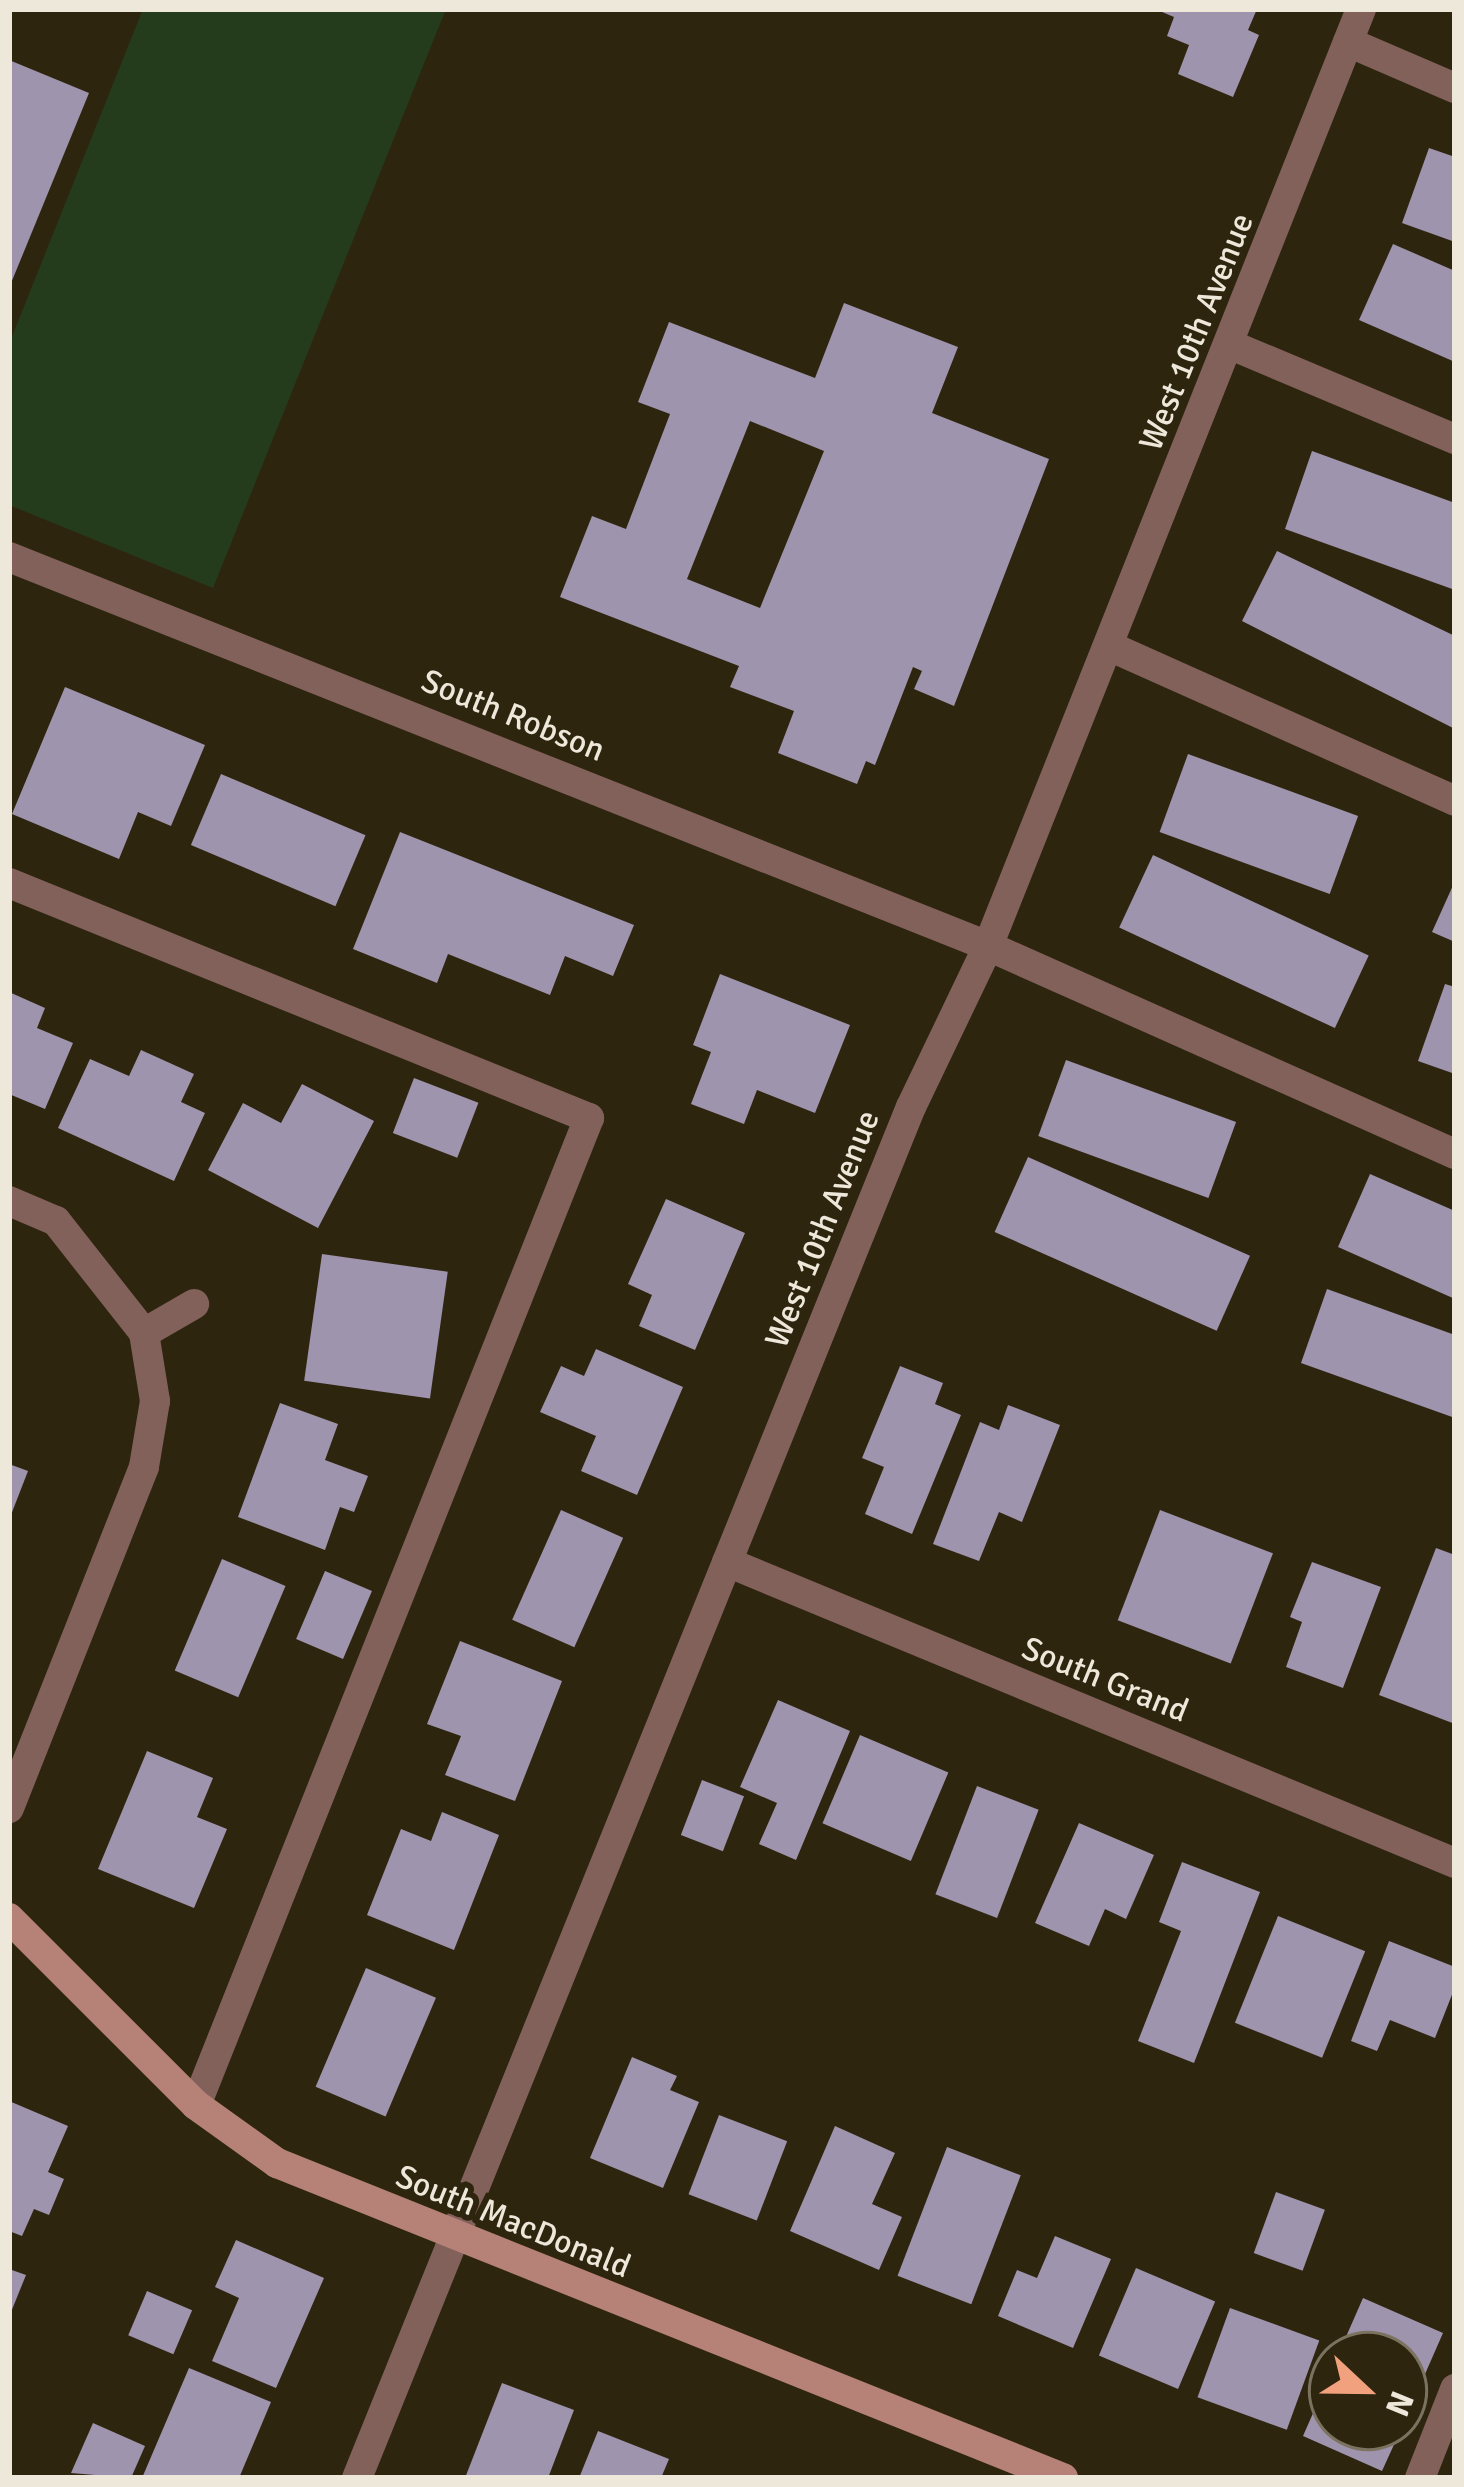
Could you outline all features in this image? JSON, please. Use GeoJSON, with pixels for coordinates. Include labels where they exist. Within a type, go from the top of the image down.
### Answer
{"type":"FeatureCollection","features":[{"type":"Feature","properties":{"kind":"street","name":"West 10th Avenue"},"geometry":{"type":"LineString","coordinates":[[357,2478],[911,1107],[988,946],[1361,9]]}},
{"type":"Feature","properties":{"kind":"street"},"geometry":{"type":"LineString","coordinates":[[1348,42],[1455,88]]}},
{"type":"Feature","properties":{"kind":"street"},"geometry":{"type":"LineString","coordinates":[[1231,345],[1455,439]]}},
{"type":"Feature","properties":{"kind":"street","name":"South Robson"},"geometry":{"type":"LineString","coordinates":[[9,557],[988,946],[1455,1154]]}},
{"type":"Feature","properties":{"kind":"street"},"geometry":{"type":"LineString","coordinates":[[1109,646],[1455,800]]}},
{"type":"Feature","properties":{"kind":"street"},"geometry":{"type":"LineString","coordinates":[[9,883],[589,1118],[196,2105]]}},
{"type":"Feature","properties":{"kind":"street"},"geometry":{"type":"LineString","coordinates":[[9,1201],[56,1221],[144,1333],[155,1401],[144,1467],[9,1808]]}},
{"type":"Feature","properties":{"kind":"street"},"geometry":{"type":"LineString","coordinates":[[144,1333],[194,1304]]}},
{"type":"Feature","properties":{"kind":"street","name":"South Grand"},"geometry":{"type":"LineString","coordinates":[[728,1562],[1455,1863]]}},
{"type":"Feature","properties":{"kind":"street","name":"South MacDonald"},"geometry":{"type":"LineString","coordinates":[[9,1918],[196,2105],[277,2163],[457,2240],[1063,2478]]}},
{"type":"Feature","properties":{"kind":"street"},"geometry":{"type":"LineString","coordinates":[[1420,2478],[1455,2389]]}},
{"type":"Feature","properties":{"kind":"green space"},"geometry":{"type":"Polygon","coordinates":[[[143,9],[446,9],[213,588],[9,505],[9,344],[143,9]]]}},
{"type":"Feature","properties":{"kind":"building"},"geometry":{"type":"Polygon","coordinates":[[[1155,9],[1257,9],[1248,30],[1259,35],[1233,97],[1178,74],[1189,45],[1167,36],[1174,17],[1155,9]]]}},
{"type":"Feature","properties":{"kind":"building"},"geometry":{"type":"Polygon","coordinates":[[[9,60],[89,93],[9,288],[9,60]]]}},
{"type":"Feature","properties":{"kind":"building"},"geometry":{"type":"Polygon","coordinates":[[[1429,148],[1455,157],[1455,242],[1402,223],[1429,148]]]}},
{"type":"Feature","properties":{"kind":"building"},"geometry":{"type":"Polygon","coordinates":[[[1393,244],[1455,271],[1455,362],[1359,320],[1393,244]]]}},
{"type":"Feature","properties":{"kind":"building"},"geometry":{"type":"Polygon","coordinates":[[[844,303],[958,347],[932,413],[1049,459],[954,706],[914,689],[922,671],[913,667],[875,765],[866,761],[857,784],[778,753],[794,711],[730,687],[739,666],[560,597],[592,516],[626,529],[670,414],[638,402],[669,322],[815,378],[844,303]],[[750,421],[687,579],[760,608],[824,451],[750,421]]]}},
{"type":"Feature","properties":{"kind":"building"},"geometry":{"type":"Polygon","coordinates":[[[1312,451],[1455,503],[1455,590],[1285,529],[1312,451]]]}},
{"type":"Feature","properties":{"kind":"building"},"geometry":{"type":"Polygon","coordinates":[[[1277,551],[1455,636],[1455,729],[1242,621],[1277,551]]]}},
{"type":"Feature","properties":{"kind":"building"},"geometry":{"type":"Polygon","coordinates":[[[65,687],[205,745],[171,826],[138,812],[119,859],[12,814],[65,687]]]}},
{"type":"Feature","properties":{"kind":"building"},"geometry":{"type":"Polygon","coordinates":[[[1188,754],[1358,816],[1330,894],[1160,832],[1188,754]]]}},
{"type":"Feature","properties":{"kind":"building"},"geometry":{"type":"Polygon","coordinates":[[[221,774],[366,835],[335,906],[191,845],[221,774]]]}},
{"type":"Feature","properties":{"kind":"building"},"geometry":{"type":"Polygon","coordinates":[[[400,832],[634,925],[613,976],[565,956],[550,995],[448,954],[437,983],[353,949],[400,832]]]}},
{"type":"Feature","properties":{"kind":"building"},"geometry":{"type":"Polygon","coordinates":[[[1153,855],[1369,956],[1335,1028],[1119,928],[1153,855]]]}},
{"type":"Feature","properties":{"kind":"building"},"geometry":{"type":"Polygon","coordinates":[[[1455,881],[1455,942],[1432,932],[1455,881]]]}},
{"type":"Feature","properties":{"kind":"building"},"geometry":{"type":"Polygon","coordinates":[[[720,974],[850,1025],[815,1113],[757,1090],[744,1124],[691,1104],[711,1052],[693,1045],[720,974]]]}},
{"type":"Feature","properties":{"kind":"building"},"geometry":{"type":"Polygon","coordinates":[[[1445,984],[1455,987],[1455,1074],[1418,1061],[1445,984]]]}},
{"type":"Feature","properties":{"kind":"building"},"geometry":{"type":"Polygon","coordinates":[[[9,992],[45,1008],[37,1028],[73,1043],[45,1109],[9,1094],[9,992]]]}},
{"type":"Feature","properties":{"kind":"building"},"geometry":{"type":"Polygon","coordinates":[[[141,1050],[194,1074],[181,1102],[205,1113],[174,1181],[58,1128],[90,1059],[129,1076],[141,1050]]]}},
{"type":"Feature","properties":{"kind":"building"},"geometry":{"type":"Polygon","coordinates":[[[1066,1060],[1236,1122],[1208,1198],[1038,1136],[1066,1060]]]}},
{"type":"Feature","properties":{"kind":"building"},"geometry":{"type":"Polygon","coordinates":[[[414,1078],[478,1103],[457,1158],[393,1133],[414,1078]]]}},
{"type":"Feature","properties":{"kind":"building"},"geometry":{"type":"Polygon","coordinates":[[[302,1084],[374,1121],[318,1228],[208,1170],[243,1103],[281,1123],[302,1084]]]}},
{"type":"Feature","properties":{"kind":"building"},"geometry":{"type":"Polygon","coordinates":[[[1028,1157],[1250,1256],[1217,1331],[995,1232],[1028,1157]]]}},
{"type":"Feature","properties":{"kind":"building"},"geometry":{"type":"Polygon","coordinates":[[[1370,1174],[1455,1211],[1455,1299],[1338,1247],[1370,1174]]]}},
{"type":"Feature","properties":{"kind":"building"},"geometry":{"type":"Polygon","coordinates":[[[666,1199],[745,1233],[695,1350],[639,1326],[652,1295],[628,1284],[666,1199]]]}},
{"type":"Feature","properties":{"kind":"building"},"geometry":{"type":"Polygon","coordinates":[[[322,1254],[448,1272],[430,1398],[304,1381],[322,1254]]]}},
{"type":"Feature","properties":{"kind":"building"},"geometry":{"type":"Polygon","coordinates":[[[1327,1289],[1455,1335],[1455,1418],[1301,1363],[1327,1289]]]}},
{"type":"Feature","properties":{"kind":"building"},"geometry":{"type":"Polygon","coordinates":[[[596,1349],[683,1387],[637,1495],[581,1471],[596,1436],[540,1412],[561,1366],[584,1376],[596,1349]]]}},
{"type":"Feature","properties":{"kind":"building"},"geometry":{"type":"Polygon","coordinates":[[[900,1366],[943,1383],[935,1404],[961,1415],[912,1534],[865,1514],[884,1467],[862,1458],[900,1366]]]}},
{"type":"Feature","properties":{"kind":"building"},"geometry":{"type":"Polygon","coordinates":[[[280,1403],[338,1424],[325,1460],[368,1476],[354,1512],[340,1507],[325,1550],[238,1517],[280,1403]]]}},
{"type":"Feature","properties":{"kind":"building"},"geometry":{"type":"Polygon","coordinates":[[[1008,1405],[1060,1425],[1022,1522],[999,1512],[979,1561],[933,1544],[980,1422],[999,1430],[1008,1405]]]}},
{"type":"Feature","properties":{"kind":"building"},"geometry":{"type":"Polygon","coordinates":[[[9,1464],[28,1471],[9,1520],[9,1464]]]}},
{"type":"Feature","properties":{"kind":"building"},"geometry":{"type":"Polygon","coordinates":[[[561,1510],[623,1538],[574,1647],[512,1620],[561,1510]]]}},
{"type":"Feature","properties":{"kind":"building"},"geometry":{"type":"Polygon","coordinates":[[[1160,1510],[1273,1553],[1231,1664],[1118,1620],[1160,1510]]]}},
{"type":"Feature","properties":{"kind":"building"},"geometry":{"type":"Polygon","coordinates":[[[1436,1548],[1455,1555],[1455,1724],[1379,1695],[1436,1548]]]}},
{"type":"Feature","properties":{"kind":"building"},"geometry":{"type":"Polygon","coordinates":[[[222,1559],[286,1586],[238,1697],[175,1670],[222,1559]]]}},
{"type":"Feature","properties":{"kind":"building"},"geometry":{"type":"Polygon","coordinates":[[[1312,1562],[1381,1587],[1343,1688],[1286,1667],[1302,1622],[1290,1617],[1312,1562]]]}},
{"type":"Feature","properties":{"kind":"building"},"geometry":{"type":"Polygon","coordinates":[[[325,1571],[372,1591],[343,1659],[296,1639],[325,1571]]]}},
{"type":"Feature","properties":{"kind":"building"},"geometry":{"type":"Polygon","coordinates":[[[460,1641],[562,1681],[515,1801],[445,1775],[461,1736],[427,1724],[460,1641]]]}},
{"type":"Feature","properties":{"kind":"building"},"geometry":{"type":"Polygon","coordinates":[[[778,1700],[850,1731],[796,1860],[759,1844],[777,1803],[740,1787],[778,1700]]]}},
{"type":"Feature","properties":{"kind":"building"},"geometry":{"type":"Polygon","coordinates":[[[860,1735],[948,1773],[911,1861],[822,1823],[860,1735]]]}},
{"type":"Feature","properties":{"kind":"building"},"geometry":{"type":"Polygon","coordinates":[[[147,1751],[213,1778],[197,1817],[227,1829],[194,1908],[98,1869],[147,1751]]]}},
{"type":"Feature","properties":{"kind":"building"},"geometry":{"type":"Polygon","coordinates":[[[702,1780],[744,1796],[723,1851],[681,1835],[702,1780]]]}},
{"type":"Feature","properties":{"kind":"building"},"geometry":{"type":"Polygon","coordinates":[[[977,1786],[1039,1810],[997,1918],[935,1894],[977,1786]]]}},
{"type":"Feature","properties":{"kind":"building"},"geometry":{"type":"Polygon","coordinates":[[[442,1812],[499,1835],[454,1950],[367,1915],[401,1829],[431,1841],[442,1812]]]}},
{"type":"Feature","properties":{"kind":"building"},"geometry":{"type":"Polygon","coordinates":[[[1079,1823],[1154,1855],[1126,1919],[1105,1909],[1089,1946],[1035,1923],[1079,1823]]]}},
{"type":"Feature","properties":{"kind":"building"},"geometry":{"type":"Polygon","coordinates":[[[1182,1862],[1260,1892],[1194,2063],[1138,2041],[1181,1931],[1159,1922],[1182,1862]]]}},
{"type":"Feature","properties":{"kind":"building"},"geometry":{"type":"Polygon","coordinates":[[[1278,1916],[1365,1951],[1322,2058],[1235,2023],[1278,1916]]]}},
{"type":"Feature","properties":{"kind":"building"},"geometry":{"type":"Polygon","coordinates":[[[1389,1941],[1455,1967],[1455,1987],[1435,2038],[1390,2020],[1377,2051],[1351,2041],[1389,1941]]]}},
{"type":"Feature","properties":{"kind":"building"},"geometry":{"type":"Polygon","coordinates":[[[366,1968],[436,1998],[386,2116],[316,2087],[366,1968]]]}},
{"type":"Feature","properties":{"kind":"building"},"geometry":{"type":"Polygon","coordinates":[[[632,2057],[677,2076],[670,2090],[699,2102],[663,2188],[590,2158],[632,2057]]]}},
{"type":"Feature","properties":{"kind":"building"},"geometry":{"type":"Polygon","coordinates":[[[9,2101],[68,2126],[48,2172],[64,2179],[49,2215],[34,2209],[22,2236],[9,2231],[9,2101]]]}},
{"type":"Feature","properties":{"kind":"building"},"geometry":{"type":"Polygon","coordinates":[[[719,2115],[787,2141],[757,2221],[689,2194],[719,2115]]]}},
{"type":"Feature","properties":{"kind":"building"},"geometry":{"type":"Polygon","coordinates":[[[835,2126],[895,2153],[872,2204],[902,2217],[879,2270],[790,2231],[835,2126]]]}},
{"type":"Feature","properties":{"kind":"building"},"geometry":{"type":"Polygon","coordinates":[[[947,2147],[1021,2175],[971,2304],[898,2276],[947,2147]]]}},
{"type":"Feature","properties":{"kind":"building"},"geometry":{"type":"Polygon","coordinates":[[[1276,2192],[1325,2210],[1303,2271],[1254,2253],[1276,2192]]]}},
{"type":"Feature","properties":{"kind":"building"},"geometry":{"type":"Polygon","coordinates":[[[1055,2236],[1111,2259],[1073,2348],[998,2316],[1017,2270],[1037,2278],[1055,2236]]]}},
{"type":"Feature","properties":{"kind":"building"},"geometry":{"type":"Polygon","coordinates":[[[236,2240],[324,2278],[276,2388],[212,2361],[239,2298],[215,2287],[236,2240]]]}},
{"type":"Feature","properties":{"kind":"building"},"geometry":{"type":"Polygon","coordinates":[[[1136,2268],[1215,2302],[1178,2389],[1099,2355],[1136,2268]]]}},
{"type":"Feature","properties":{"kind":"building"},"geometry":{"type":"Polygon","coordinates":[[[9,2269],[26,2275],[9,2317],[9,2269]]]}},
{"type":"Feature","properties":{"kind":"building"},"geometry":{"type":"Polygon","coordinates":[[[147,2291],[192,2310],[173,2354],[128,2335],[147,2291]]]}},
{"type":"Feature","properties":{"kind":"building"},"geometry":{"type":"Polygon","coordinates":[[[1363,2298],[1443,2333],[1428,2367],[1428,2331],[1349,2331],[1363,2298]]]}},
{"type":"Feature","properties":{"kind":"building"},"geometry":{"type":"Polygon","coordinates":[[[1230,2308],[1308,2336],[1308,2371],[1287,2430],[1198,2397],[1230,2308]]]}},
{"type":"Feature","properties":{"kind":"building"},"geometry":{"type":"Polygon","coordinates":[[[189,2368],[271,2402],[239,2478],[142,2478],[189,2368]]]}},
{"type":"Feature","properties":{"kind":"building"},"geometry":{"type":"Polygon","coordinates":[[[502,2383],[574,2410],[548,2478],[465,2478],[502,2383]]]}},
{"type":"Feature","properties":{"kind":"building"},"geometry":{"type":"Polygon","coordinates":[[[93,2423],[145,2446],[131,2478],[71,2473],[93,2423]]]}},
{"type":"Feature","properties":{"kind":"building"},"geometry":{"type":"Polygon","coordinates":[[[598,2431],[669,2459],[661,2478],[579,2478],[598,2431]]]}},
{"type":"Feature","properties":{"kind":"building"},"geometry":{"type":"Polygon","coordinates":[[[1337,2451],[1391,2451],[1382,2471],[1337,2451]]]}}]}
